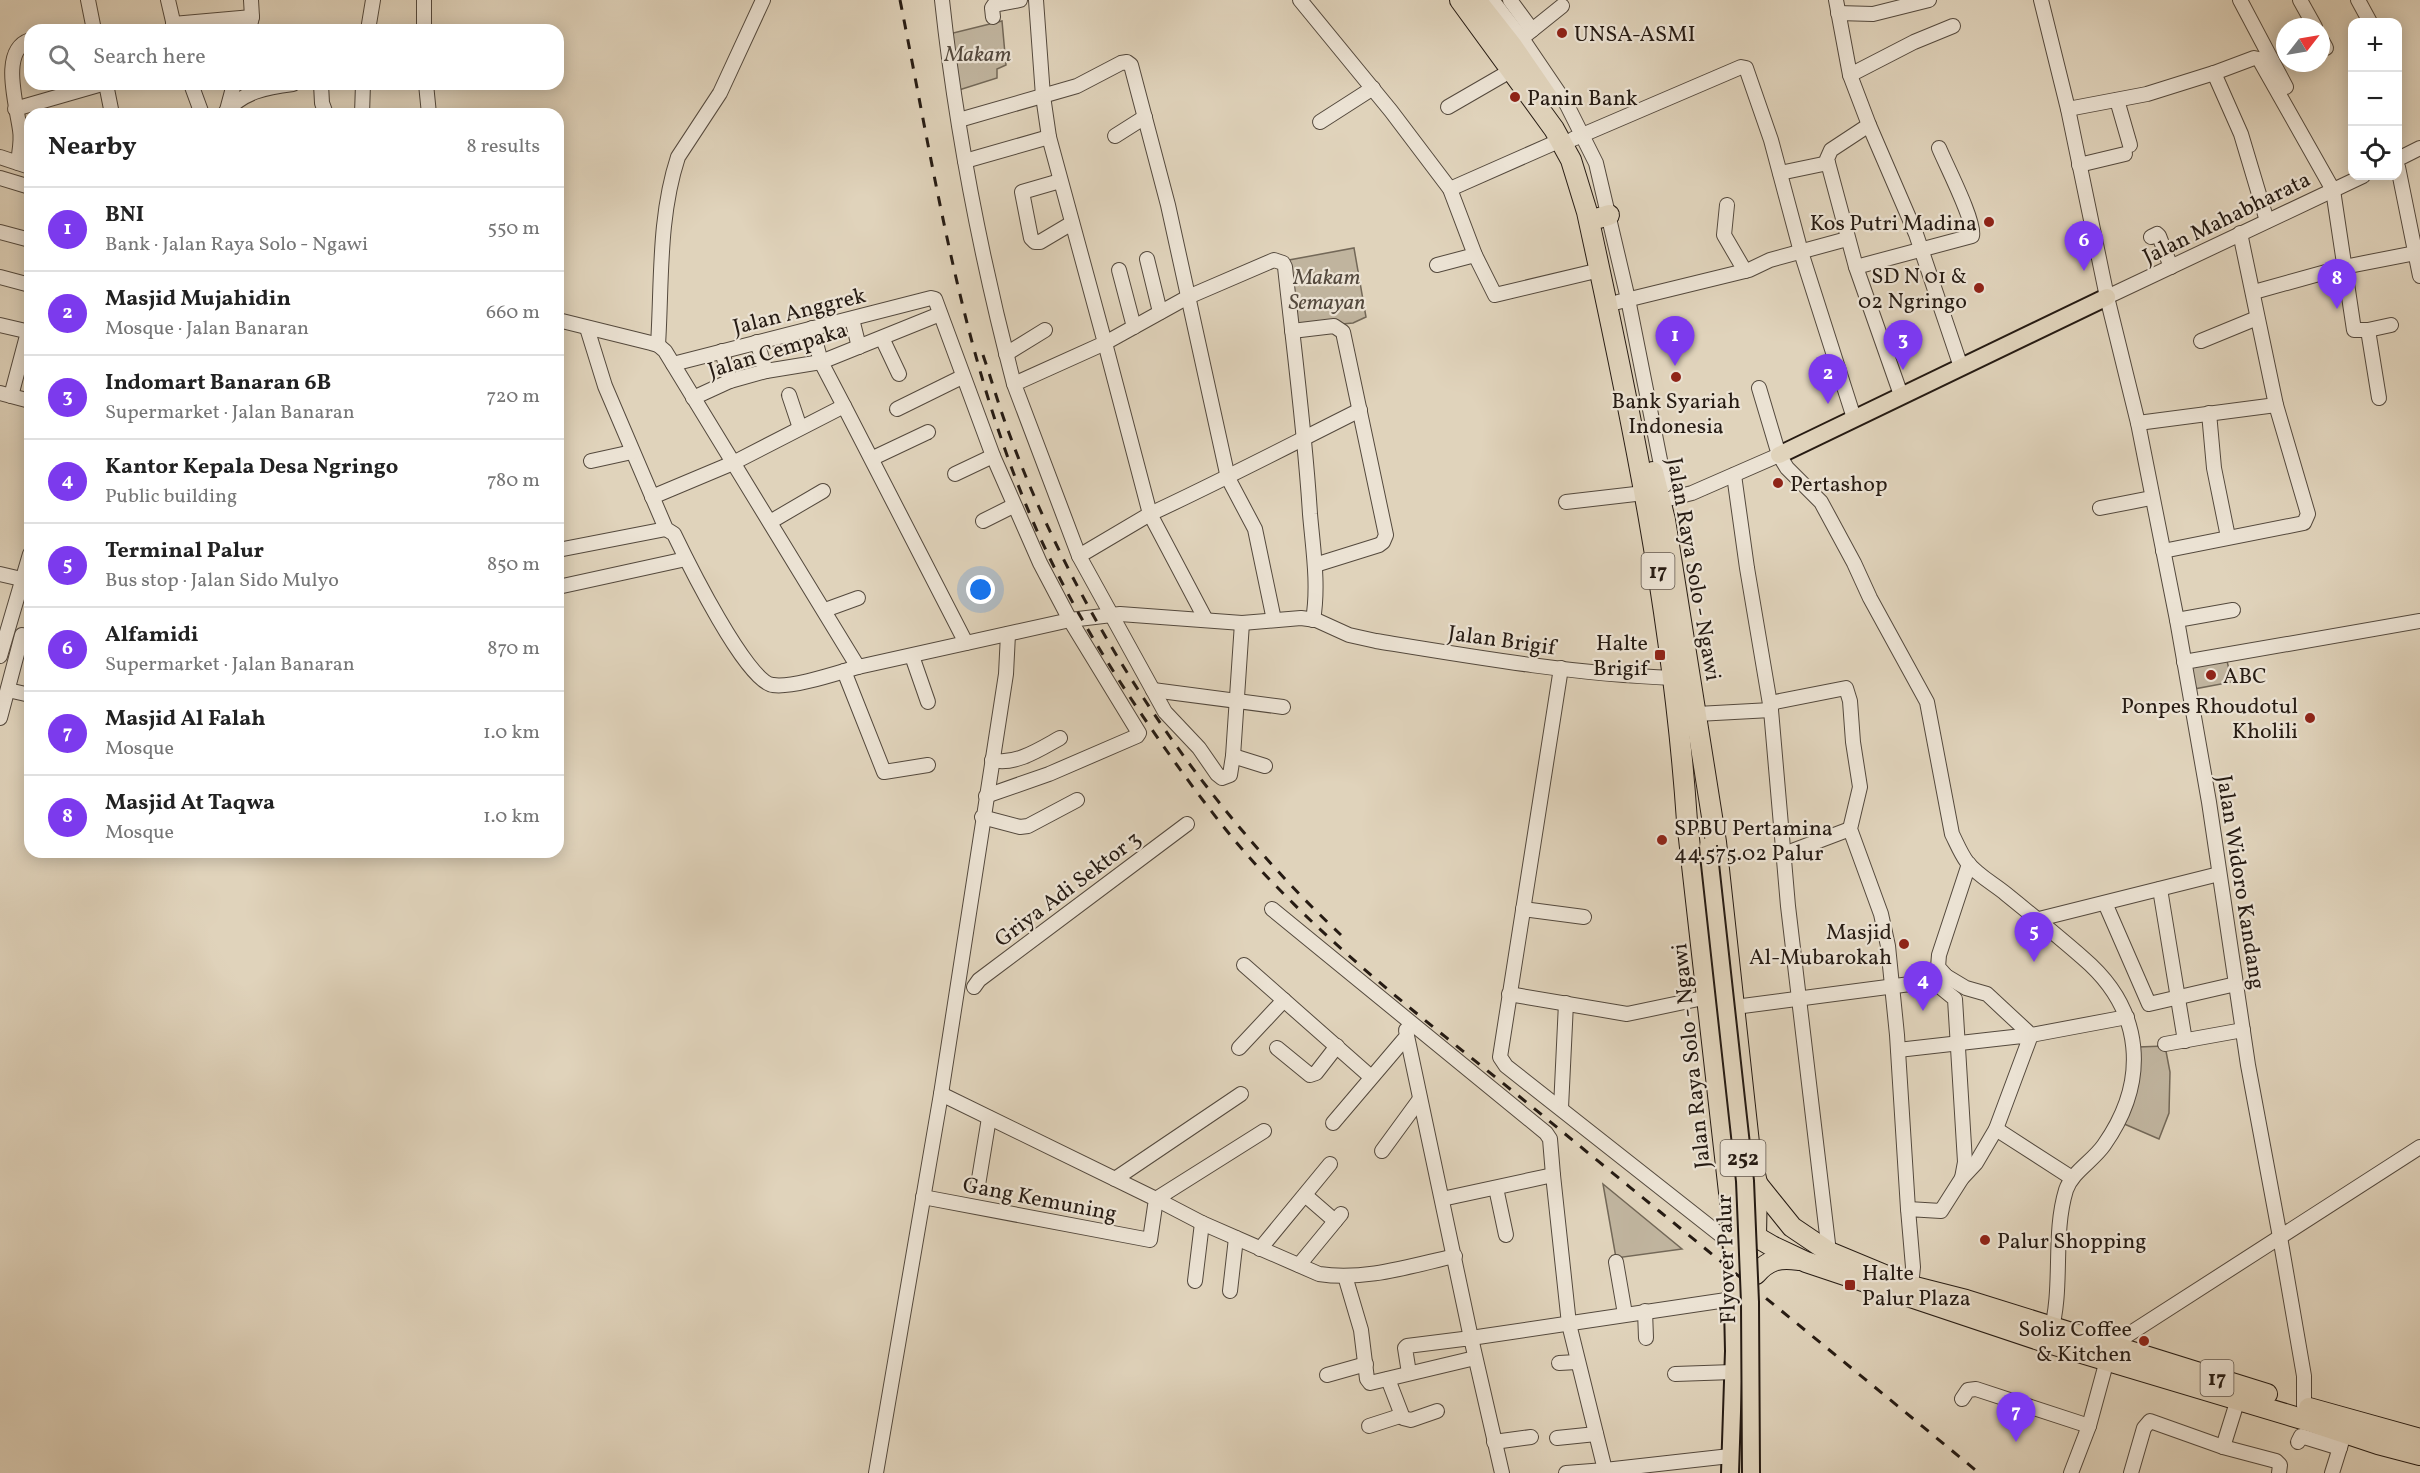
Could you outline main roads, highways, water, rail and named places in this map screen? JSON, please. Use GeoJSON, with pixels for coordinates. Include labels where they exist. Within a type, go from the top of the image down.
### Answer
{"type":"FeatureCollection","features":[{"type":"Feature","properties":{"kind":"highway","name":"Jalan Raya Solo - Ngawi"},"geometry":{"type":"LineString","coordinates":[[1460,0],[1512,70],[1572,138],[1571,160],[1584,201],[1665,520],[1704,759],[1736,1007],[1750,1152],[1757,1183]]}},
{"type":"Feature","properties":{"kind":"highway","name":"Jalan Raya Solo - Ngawi"},"geometry":{"type":"LineString","coordinates":[[1491,2],[1522,38],[1572,138],[1604,216],[1623,300],[1658,471],[1654,537],[1683,762],[1687,821],[1731,1209],[1742,1228],[1806,1262],[2050,1335],[2420,1439]]}},
{"type":"Feature","properties":{"kind":"highway"},"geometry":{"type":"LineString","coordinates":[[1726,1153],[1732,1158],[1740,1159],[1750,1152]]}},
{"type":"Feature","properties":{"kind":"highway","name":"Jalan Raya Solo - Ngawi"},"geometry":{"type":"LineString","coordinates":[[1728,1181],[1743,1175],[1757,1183],[1792,1227],[1829,1252],[1911,1286],[1966,1300],[2050,1335]]}},
{"type":"Feature","properties":{"kind":"highway"},"geometry":{"type":"LineString","coordinates":[[1756,1236],[1757,1183]]}},
{"type":"Feature","properties":{"kind":"highway"},"geometry":{"type":"LineString","coordinates":[[1756,1274],[1764,1265],[1776,1259],[1806,1262]]}},
{"type":"Feature","properties":{"kind":"highway","name":"Jalan Raya Solo - Ngawi"},"geometry":{"type":"LineString","coordinates":[[2113,1353],[2238,1399],[2342,1441],[2420,1455]]}},
{"type":"Feature","properties":{"kind":"main road"},"geometry":{"type":"LineString","coordinates":[[1779,455],[2107,297]]}},
{"type":"Feature","properties":{"kind":"main road","name":"Flyover Palur"},"geometry":{"type":"LineString","coordinates":[[1704,759],[1701,775],[1704,846],[1740,1213],[1742,1473]]}},
{"type":"Feature","properties":{"kind":"main road","name":"Flyover Palur"},"geometry":{"type":"LineString","coordinates":[[1683,762],[1693,793],[1704,846],[1745,1181],[1749,1290],[1750,1473]]}},
{"type":"Feature","properties":{"kind":"main road","name":"252"},"geometry":{"type":"LineString","coordinates":[[1730,1465],[1734,1351],[1731,1209]]}},
{"type":"Feature","properties":{"kind":"main road"},"geometry":{"type":"LineString","coordinates":[[1756,1236],[1756,1473]]}},
{"type":"Feature","properties":{"kind":"main road"},"geometry":{"type":"LineString","coordinates":[[1734,1351],[1741,1345],[1749,1345],[1757,1352]]}},
{"type":"Feature","properties":{"kind":"railway"},"geometry":{"type":"LineString","coordinates":[[900,0],[954,271],[990,404],[1012,469],[1038,533],[1066,591],[1098,647],[1181,771],[1220,823],[1277,887],[1379,982],[1979,1473]]}},
{"type":"Feature","properties":{"kind":"railway"},"geometry":{"type":"LineString","coordinates":[[983,355],[1005,423],[1037,502],[1069,570],[1106,638],[1147,703],[1191,766],[1289,883],[1341,935]]}},
{"type":"Feature","properties":{"kind":"place","name":"UNSA-ASMI"},"geometry":{"type":"Point","coordinates":[1562,33]}},
{"type":"Feature","properties":{"kind":"place","name":"Panin Bank"},"geometry":{"type":"Point","coordinates":[1515,97]}},
{"type":"Feature","properties":{"kind":"place","name":"Kos Putri Madina"},"geometry":{"type":"Point","coordinates":[1989,222]}},
{"type":"Feature","properties":{"kind":"place","name":"Alfamidi"},"geometry":{"type":"Point","coordinates":[2084,271]}},
{"type":"Feature","properties":{"kind":"place","name":"SD N 01 & 02 Ngringo"},"geometry":{"type":"Point","coordinates":[1979,288]}},
{"type":"Feature","properties":{"kind":"place","name":"Masjid At Taqwa"},"geometry":{"type":"Point","coordinates":[2337,309]}},
{"type":"Feature","properties":{"kind":"place","name":"BNI"},"geometry":{"type":"Point","coordinates":[1675,366]}},
{"type":"Feature","properties":{"kind":"place","name":"Indomart Banaran 6B"},"geometry":{"type":"Point","coordinates":[1903,370]}},
{"type":"Feature","properties":{"kind":"place","name":"Bank Syariah Indonesia"},"geometry":{"type":"Point","coordinates":[1676,377]}},
{"type":"Feature","properties":{"kind":"place","name":"Masjid Mujahidin"},"geometry":{"type":"Point","coordinates":[1828,404]}},
{"type":"Feature","properties":{"kind":"place","name":"Pertashop"},"geometry":{"type":"Point","coordinates":[1778,483]}},
{"type":"Feature","properties":{"kind":"place","name":"Halte Brigif"},"geometry":{"type":"Point","coordinates":[1660,655]}},
{"type":"Feature","properties":{"kind":"place","name":"ABC"},"geometry":{"type":"Point","coordinates":[2211,675]}},
{"type":"Feature","properties":{"kind":"place","name":"Ponpes Rhoudotul Kholili"},"geometry":{"type":"Point","coordinates":[2310,718]}},
{"type":"Feature","properties":{"kind":"place","name":"SPBU Pertamina 44.575.02 Palur"},"geometry":{"type":"Point","coordinates":[1662,840]}},
{"type":"Feature","properties":{"kind":"place","name":"Masjid Al-Mubarokah"},"geometry":{"type":"Point","coordinates":[1904,944]}},
{"type":"Feature","properties":{"kind":"place","name":"Terminal Palur"},"geometry":{"type":"Point","coordinates":[2034,962]}},
{"type":"Feature","properties":{"kind":"place","name":"Kantor Kepala Desa Ngringo"},"geometry":{"type":"Point","coordinates":[1923,1011]}},
{"type":"Feature","properties":{"kind":"place","name":"Palur Shopping"},"geometry":{"type":"Point","coordinates":[1985,1240]}},
{"type":"Feature","properties":{"kind":"place","name":"Halte Palur Plaza"},"geometry":{"type":"Point","coordinates":[1850,1285]}},
{"type":"Feature","properties":{"kind":"place","name":"Soliz Coffee & Kitchen"},"geometry":{"type":"Point","coordinates":[2144,1341]}},
{"type":"Feature","properties":{"kind":"place","name":"Masjid Al Falah"},"geometry":{"type":"Point","coordinates":[2016,1442]}},
{"type":"Feature","properties":{"kind":"park label","name":"Makam"},"geometry":{"type":"Point","coordinates":[978,53]}},
{"type":"Feature","properties":{"kind":"park label","name":"Makam Semayan"},"geometry":{"type":"Point","coordinates":[1327,288]}}]}
